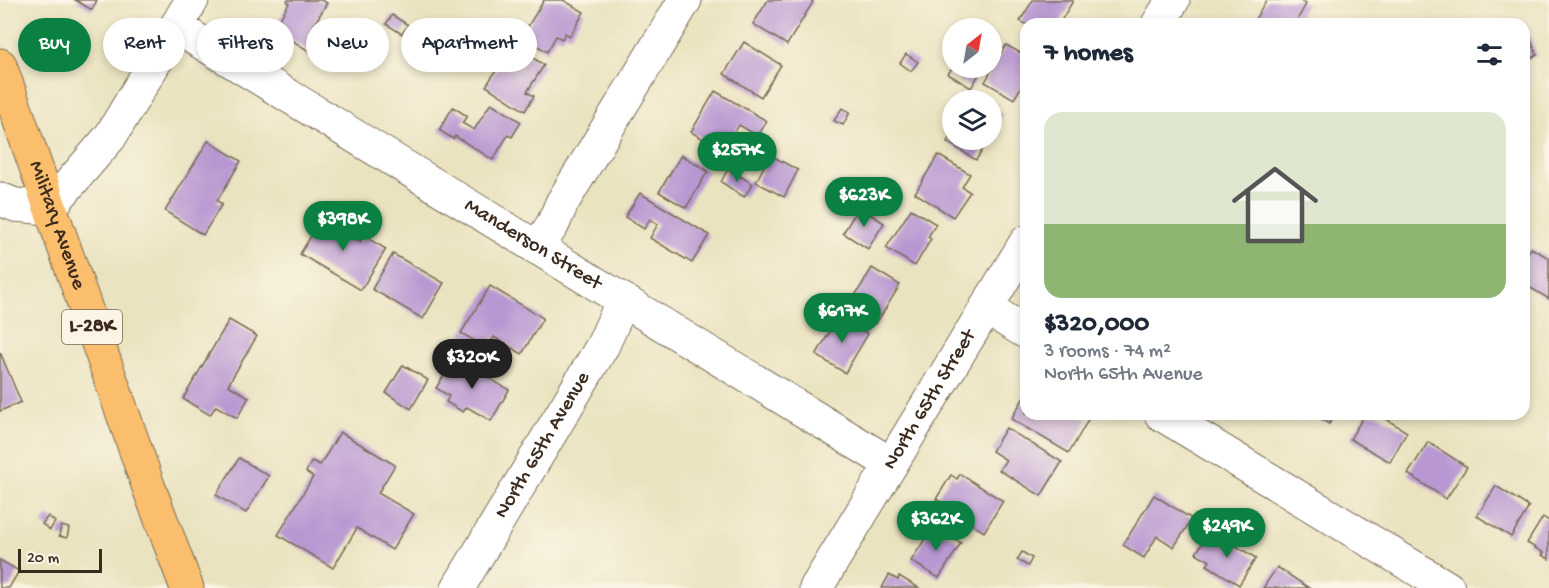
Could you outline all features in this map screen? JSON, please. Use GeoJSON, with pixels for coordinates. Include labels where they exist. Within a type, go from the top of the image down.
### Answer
{"type":"FeatureCollection","features":[{"type":"Feature","properties":{"kind":"main road","name":"Military Avenue"},"geometry":{"type":"LineString","coordinates":[[0,66],[149,488],[187,588]]}},
{"type":"Feature","properties":{"kind":"street"},"geometry":{"type":"LineString","coordinates":[[537,248],[685,0]]}},
{"type":"Feature","properties":{"kind":"street"},"geometry":{"type":"LineString","coordinates":[[1162,18],[1173,0]]}},
{"type":"Feature","properties":{"kind":"street"},"geometry":{"type":"LineString","coordinates":[[0,199],[15,205],[49,208],[110,137],[184,14]]}},
{"type":"Feature","properties":{"kind":"street","name":"Manderson Street"},"geometry":{"type":"LineString","coordinates":[[184,14],[537,248],[891,464]]}},
{"type":"Feature","properties":{"kind":"street","name":"North 65th Street"},"geometry":{"type":"LineString","coordinates":[[816,588],[1020,252]]}},
{"type":"Feature","properties":{"kind":"street","name":"North 65th Avenue"},"geometry":{"type":"LineString","coordinates":[[458,588],[603,345],[623,300]]}},
{"type":"Feature","properties":{"kind":"street"},"geometry":{"type":"LineString","coordinates":[[986,308],[1020,328]]}},
{"type":"Feature","properties":{"kind":"street"},"geometry":{"type":"LineString","coordinates":[[1171,420],[1448,588]]}},
{"type":"Feature","properties":{"kind":"building"},"geometry":{"type":"Polygon","coordinates":[[[75,0],[97,0],[92,10],[75,0]]]}},
{"type":"Feature","properties":{"kind":"building"},"geometry":{"type":"Polygon","coordinates":[[[288,0],[321,0],[327,3],[318,18],[306,18],[306,49],[294,42],[294,18],[280,18],[289,3],[288,0]]]}},
{"type":"Feature","properties":{"kind":"building"},"geometry":{"type":"Polygon","coordinates":[[[544,0],[563,0],[584,12],[570,36],[565,33],[562,39],[556,36],[547,52],[537,46],[537,18],[533,18],[544,0]]]}},
{"type":"Feature","properties":{"kind":"building"},"geometry":{"type":"Polygon","coordinates":[[[768,0],[810,0],[813,2],[787,45],[753,24],[768,0]]]}},
{"type":"Feature","properties":{"kind":"building"},"geometry":{"type":"Polygon","coordinates":[[[1033,0],[1073,1],[1063,18],[1022,18],[1033,0]]]}},
{"type":"Feature","properties":{"kind":"building"},"geometry":{"type":"Polygon","coordinates":[[[1267,0],[1299,0],[1306,4],[1298,18],[1256,18],[1267,0]]]}},
{"type":"Feature","properties":{"kind":"building"},"geometry":{"type":"Polygon","coordinates":[[[392,15],[401,21],[401,33],[389,26],[392,15]]]}},
{"type":"Feature","properties":{"kind":"building"},"geometry":{"type":"Polygon","coordinates":[[[1530,38],[1537,55],[1530,58],[1530,38]]]}},
{"type":"Feature","properties":{"kind":"building"},"geometry":{"type":"Polygon","coordinates":[[[744,42],[781,65],[761,97],[724,74],[744,42]]]}},
{"type":"Feature","properties":{"kind":"building"},"geometry":{"type":"Polygon","coordinates":[[[1006,45],[1020,53],[1020,89],[1014,99],[985,82],[987,78],[1002,78],[1002,52],[1006,45]]]}},
{"type":"Feature","properties":{"kind":"building"},"geometry":{"type":"Polygon","coordinates":[[[906,54],[918,62],[911,71],[900,63],[906,54]]]}},
{"type":"Feature","properties":{"kind":"building"},"geometry":{"type":"Polygon","coordinates":[[[537,60],[544,65],[527,92],[534,96],[525,111],[486,86],[495,72],[537,72],[537,60]]]}},
{"type":"Feature","properties":{"kind":"building"},"geometry":{"type":"Polygon","coordinates":[[[955,78],[977,78],[971,88],[955,78]]]}},
{"type":"Feature","properties":{"kind":"building"},"geometry":{"type":"Polygon","coordinates":[[[715,91],[767,121],[758,136],[739,125],[724,151],[691,132],[715,91]]]}},
{"type":"Feature","properties":{"kind":"building"},"geometry":{"type":"Polygon","coordinates":[[[491,103],[521,122],[512,137],[508,135],[493,160],[455,136],[453,139],[439,130],[453,107],[467,116],[462,123],[474,130],[491,103]]]}},
{"type":"Feature","properties":{"kind":"building"},"geometry":{"type":"Polygon","coordinates":[[[842,108],[850,112],[843,125],[834,121],[842,108]]]}},
{"type":"Feature","properties":{"kind":"building"},"geometry":{"type":"Polygon","coordinates":[[[208,141],[241,161],[217,201],[222,204],[203,235],[165,211],[208,141]]]}},
{"type":"Feature","properties":{"kind":"building"},"geometry":{"type":"Polygon","coordinates":[[[960,150],[982,150],[976,160],[960,150]]]}},
{"type":"Feature","properties":{"kind":"building"},"geometry":{"type":"Polygon","coordinates":[[[681,155],[708,171],[686,208],[659,192],[681,155]]]}},
{"type":"Feature","properties":{"kind":"building"},"geometry":{"type":"Polygon","coordinates":[[[770,155],[798,170],[784,197],[756,182],[770,155]]]}},
{"type":"Feature","properties":{"kind":"building"},"geometry":{"type":"Polygon","coordinates":[[[938,155],[970,174],[962,187],[970,192],[953,217],[915,193],[938,155]]]}},
{"type":"Feature","properties":{"kind":"building"},"geometry":{"type":"Polygon","coordinates":[[[728,169],[753,184],[744,197],[721,182],[728,169]]]}},
{"type":"Feature","properties":{"kind":"building"},"geometry":{"type":"Polygon","coordinates":[[[640,193],[709,235],[692,263],[650,238],[658,224],[650,219],[644,229],[625,217],[640,193]]]}},
{"type":"Feature","properties":{"kind":"building"},"geometry":{"type":"Polygon","coordinates":[[[859,207],[884,223],[868,249],[843,233],[859,207]]]}},
{"type":"Feature","properties":{"kind":"building"},"geometry":{"type":"Polygon","coordinates":[[[911,209],[936,224],[928,237],[931,239],[915,266],[886,248],[911,209]]]}},
{"type":"Feature","properties":{"kind":"building"},"geometry":{"type":"Polygon","coordinates":[[[325,213],[347,226],[343,232],[360,242],[364,236],[386,249],[361,290],[300,254],[325,213]]]}},
{"type":"Feature","properties":{"kind":"building"},"geometry":{"type":"Polygon","coordinates":[[[1531,248],[1549,258],[1549,299],[1530,288],[1531,248]]]}},
{"type":"Feature","properties":{"kind":"building"},"geometry":{"type":"Polygon","coordinates":[[[393,254],[444,283],[423,319],[372,289],[393,254]]]}},
{"type":"Feature","properties":{"kind":"building"},"geometry":{"type":"Polygon","coordinates":[[[872,268],[900,285],[876,324],[848,307],[872,268]]]}},
{"type":"Feature","properties":{"kind":"building"},"geometry":{"type":"Polygon","coordinates":[[[490,286],[543,318],[522,354],[494,337],[487,348],[461,333],[490,286]]]}},
{"type":"Feature","properties":{"kind":"building"},"geometry":{"type":"Polygon","coordinates":[[[839,316],[868,334],[845,373],[816,355],[839,316]]]}},
{"type":"Feature","properties":{"kind":"building"},"geometry":{"type":"Polygon","coordinates":[[[229,320],[257,336],[228,385],[249,397],[237,418],[216,406],[210,415],[183,399],[229,320]]]}},
{"type":"Feature","properties":{"kind":"building"},"geometry":{"type":"Polygon","coordinates":[[[0,352],[21,402],[0,411],[0,352]]]}},
{"type":"Feature","properties":{"kind":"building"},"geometry":{"type":"Polygon","coordinates":[[[455,358],[509,390],[491,421],[467,407],[463,412],[446,402],[449,396],[436,388],[455,358]]]}},
{"type":"Feature","properties":{"kind":"building"},"geometry":{"type":"Polygon","coordinates":[[[403,365],[428,380],[411,409],[386,393],[403,365]]]}},
{"type":"Feature","properties":{"kind":"building"},"geometry":{"type":"Polygon","coordinates":[[[1020,404],[1020,420],[1088,420],[1069,453],[1011,419],[1020,404]]]}},
{"type":"Feature","properties":{"kind":"building"},"geometry":{"type":"Polygon","coordinates":[[[1361,420],[1388,420],[1407,432],[1390,462],[1350,439],[1361,420]]]}},
{"type":"Feature","properties":{"kind":"building"},"geometry":{"type":"Polygon","coordinates":[[[1006,428],[1062,462],[1041,496],[999,470],[1006,460],[992,451],[1006,428]]]}},
{"type":"Feature","properties":{"kind":"building"},"geometry":{"type":"Polygon","coordinates":[[[340,432],[395,465],[378,493],[414,514],[392,550],[357,528],[333,568],[278,535],[313,477],[306,472],[312,461],[320,465],[340,432]]]}},
{"type":"Feature","properties":{"kind":"building"},"geometry":{"type":"Polygon","coordinates":[[[1428,442],[1467,467],[1446,499],[1408,474],[1428,442]]]}},
{"type":"Feature","properties":{"kind":"building"},"geometry":{"type":"Polygon","coordinates":[[[239,458],[269,476],[246,513],[216,495],[239,458]]]}},
{"type":"Feature","properties":{"kind":"building"},"geometry":{"type":"Polygon","coordinates":[[[960,474],[1003,501],[984,532],[942,506],[943,503],[936,499],[951,475],[957,479],[960,474]]]}},
{"type":"Feature","properties":{"kind":"building"},"geometry":{"type":"Polygon","coordinates":[[[1496,486],[1529,507],[1511,537],[1477,516],[1496,486]]]}},
{"type":"Feature","properties":{"kind":"building"},"geometry":{"type":"Polygon","coordinates":[[[1154,495],[1192,519],[1174,547],[1157,536],[1144,558],[1123,545],[1154,495]]]}},
{"type":"Feature","properties":{"kind":"building"},"geometry":{"type":"Polygon","coordinates":[[[48,516],[55,522],[50,530],[42,524],[48,516]]]}},
{"type":"Feature","properties":{"kind":"building"},"geometry":{"type":"Polygon","coordinates":[[[1543,517],[1549,521],[1549,559],[1542,555],[1544,553],[1527,543],[1543,517]]]}},
{"type":"Feature","properties":{"kind":"building"},"geometry":{"type":"Polygon","coordinates":[[[61,526],[69,528],[67,538],[59,536],[61,526]]]}},
{"type":"Feature","properties":{"kind":"building"},"geometry":{"type":"Polygon","coordinates":[[[933,526],[961,543],[939,578],[911,561],[933,526]]]}},
{"type":"Feature","properties":{"kind":"building"},"geometry":{"type":"Polygon","coordinates":[[[1207,536],[1220,544],[1223,538],[1256,558],[1239,585],[1207,565],[1210,561],[1196,553],[1207,536]]]}},
{"type":"Feature","properties":{"kind":"building"},"geometry":{"type":"Polygon","coordinates":[[[1022,552],[1032,558],[1028,566],[1017,560],[1022,552]]]}},
{"type":"Feature","properties":{"kind":"building"},"geometry":{"type":"Polygon","coordinates":[[[0,560],[19,571],[9,588],[0,588],[0,560]]]}},
{"type":"Feature","properties":{"kind":"building"},"geometry":{"type":"Polygon","coordinates":[[[1277,567],[1309,588],[1263,588],[1277,567]]]}},
{"type":"Feature","properties":{"kind":"building"},"geometry":{"type":"Polygon","coordinates":[[[889,575],[898,580],[899,576],[919,588],[882,588],[889,575]]]}}]}
